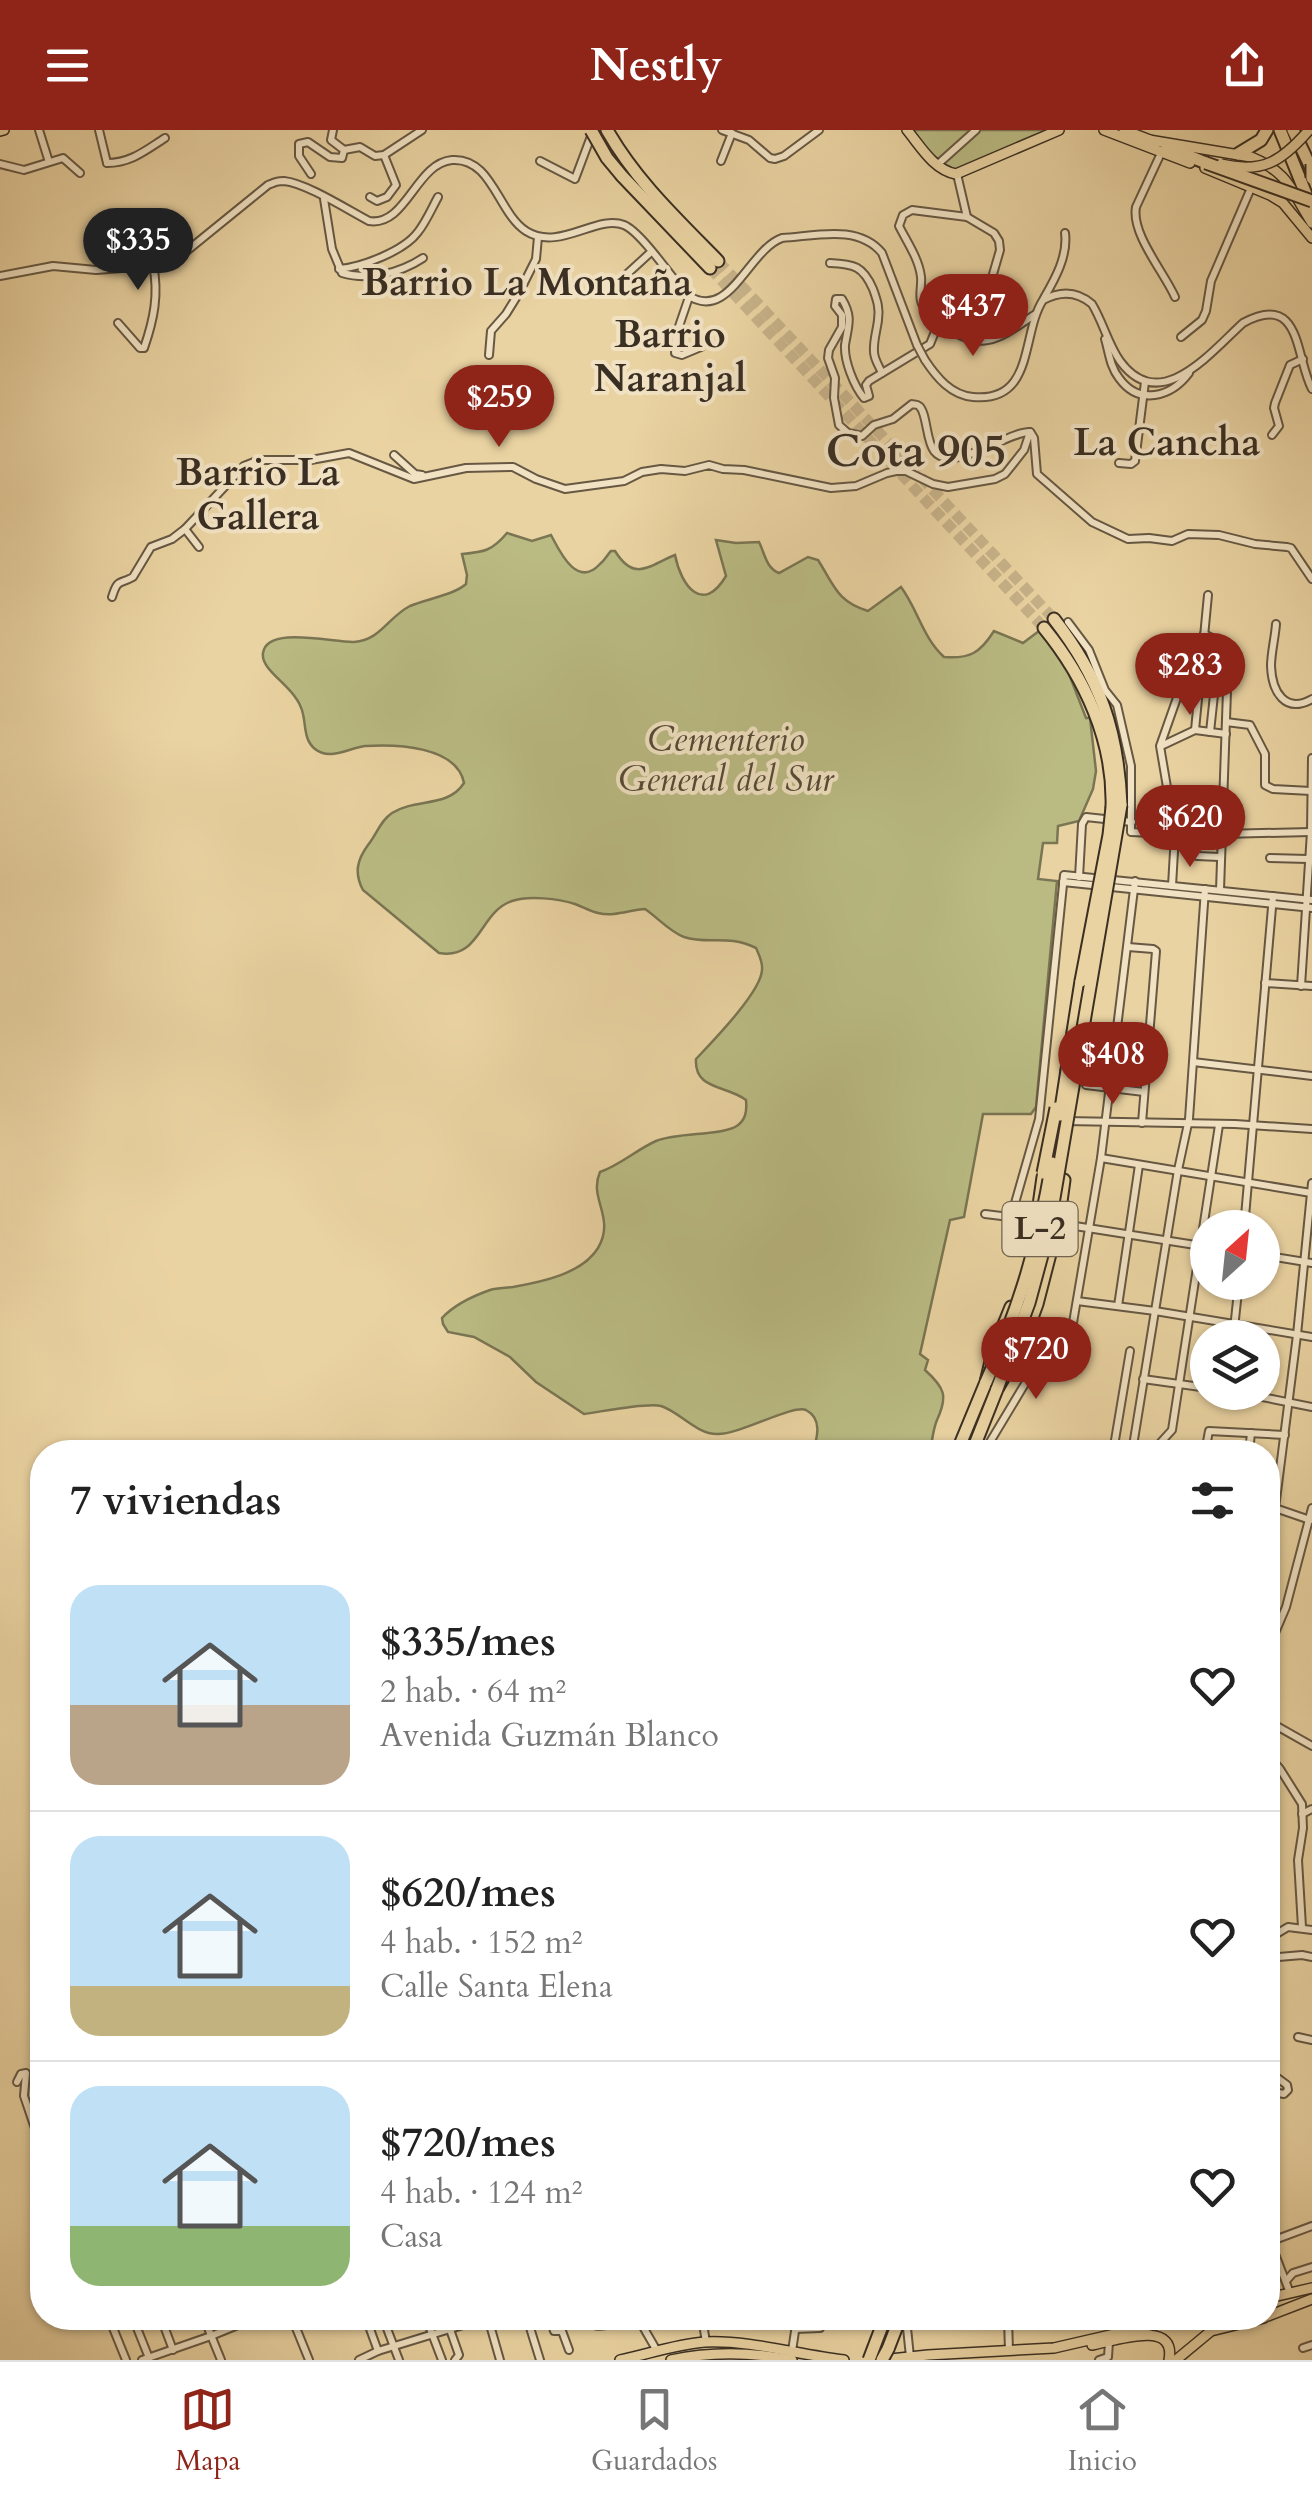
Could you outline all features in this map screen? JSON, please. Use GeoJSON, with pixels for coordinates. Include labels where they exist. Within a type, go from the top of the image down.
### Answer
{"type":"FeatureCollection","features":[{"type":"Feature","properties":{"kind":"highway"},"geometry":{"type":"LineString","coordinates":[[592,130],[607,158],[628,173],[714,264]]}},
{"type":"Feature","properties":{"kind":"highway"},"geometry":{"type":"LineString","coordinates":[[606,130],[628,173]]}},
{"type":"Feature","properties":{"kind":"highway"},"geometry":{"type":"LineString","coordinates":[[1238,154],[1262,140],[1267,130]]}},
{"type":"Feature","properties":{"kind":"highway"},"geometry":{"type":"LineString","coordinates":[[1280,130],[1312,209]]}},
{"type":"Feature","properties":{"kind":"highway"},"geometry":{"type":"LineString","coordinates":[[1294,130],[1312,167],[1312,178]]}},
{"type":"Feature","properties":{"kind":"highway"},"geometry":{"type":"LineString","coordinates":[[1164,149],[1312,201]]}},
{"type":"Feature","properties":{"kind":"highway","name":"L-2"},"geometry":{"type":"LineString","coordinates":[[964,1440],[1029,1304],[1041,1262],[1118,836],[1111,777],[1096,716],[1049,624]]}},
{"type":"Feature","properties":{"kind":"highway","name":"L-2"},"geometry":{"type":"LineString","coordinates":[[991,1386],[1043,1217],[1116,806]]}},
{"type":"Feature","properties":{"kind":"highway"},"geometry":{"type":"LineString","coordinates":[[991,1386],[994,1349],[1020,1283],[1067,1070]]}},
{"type":"Feature","properties":{"kind":"highway"},"geometry":{"type":"LineString","coordinates":[[991,1386],[1022,1344],[1041,1291],[1058,1224],[1072,1092]]}},
{"type":"Feature","properties":{"kind":"highway","name":"L-2"},"geometry":{"type":"LineString","coordinates":[[975,1440],[982,1407]]}},
{"type":"Feature","properties":{"kind":"highway"},"geometry":{"type":"LineString","coordinates":[[869,2360],[880,2330]]}},
{"type":"Feature","properties":{"kind":"highway"},"geometry":{"type":"LineString","coordinates":[[881,2360],[897,2330]]}},
{"type":"Feature","properties":{"kind":"main road"},"geometry":{"type":"LineString","coordinates":[[907,130],[936,166],[956,174],[1058,130]]}},
{"type":"Feature","properties":{"kind":"main road"},"geometry":{"type":"LineString","coordinates":[[1104,130],[1164,149],[1283,203]]}},
{"type":"Feature","properties":{"kind":"main road"},"geometry":{"type":"LineString","coordinates":[[1124,130],[1164,149]]}},
{"type":"Feature","properties":{"kind":"main road"},"geometry":{"type":"LineString","coordinates":[[1207,162],[1250,168],[1274,162],[1294,148],[1309,130]]}},
{"type":"Feature","properties":{"kind":"main road"},"geometry":{"type":"LineString","coordinates":[[1149,140],[1264,162],[1281,173],[1312,223]]}},
{"type":"Feature","properties":{"kind":"main road"},"geometry":{"type":"LineString","coordinates":[[1264,162],[1256,164],[1255,173],[1312,238]]}},
{"type":"Feature","properties":{"kind":"main road"},"geometry":{"type":"LineString","coordinates":[[1280,2296],[1312,2288]]}},
{"type":"Feature","properties":{"kind":"main road"},"geometry":{"type":"LineString","coordinates":[[1280,2312],[1312,2300]]}},
{"type":"Feature","properties":{"kind":"main road"},"geometry":{"type":"LineString","coordinates":[[881,2360],[1054,2348],[1126,2330]]}},
{"type":"Feature","properties":{"kind":"main road"},"geometry":{"type":"LineString","coordinates":[[1054,2348],[1064,2350],[1155,2335],[1166,2340],[1179,2358],[1214,2330]]}},
{"type":"Feature","properties":{"kind":"main road"},"geometry":{"type":"LineString","coordinates":[[620,2360],[657,2352],[844,2360]]}},
{"type":"Feature","properties":{"kind":"main road"},"geometry":{"type":"LineString","coordinates":[[671,2360],[709,2352]]}},
{"type":"Feature","properties":{"kind":"street"},"geometry":{"type":"LineString","coordinates":[[39,130],[49,162]]}},
{"type":"Feature","properties":{"kind":"street"},"geometry":{"type":"LineString","coordinates":[[99,130],[108,164],[124,162],[165,138]]}},
{"type":"Feature","properties":{"kind":"street"},"geometry":{"type":"LineString","coordinates":[[333,130],[331,140],[344,150]]}},
{"type":"Feature","properties":{"kind":"street"},"geometry":{"type":"LineString","coordinates":[[344,150],[356,146],[375,156],[384,155],[422,130]]}},
{"type":"Feature","properties":{"kind":"street"},"geometry":{"type":"LineString","coordinates":[[540,162],[575,179],[592,130]]}},
{"type":"Feature","properties":{"kind":"street"},"geometry":{"type":"LineString","coordinates":[[722,130],[749,140],[774,159],[820,130]]}},
{"type":"Feature","properties":{"kind":"street"},"geometry":{"type":"LineString","coordinates":[[936,166],[976,130]]}},
{"type":"Feature","properties":{"kind":"street"},"geometry":{"type":"LineString","coordinates":[[721,161],[732,133]]}},
{"type":"Feature","properties":{"kind":"street"},"geometry":{"type":"LineString","coordinates":[[311,174],[299,156],[299,144],[308,142],[335,158],[343,157],[344,150]]}},
{"type":"Feature","properties":{"kind":"street"},"geometry":{"type":"LineString","coordinates":[[1164,149],[1134,216],[1175,298]]}},
{"type":"Feature","properties":{"kind":"street"},"geometry":{"type":"LineString","coordinates":[[370,197],[378,201],[387,197],[396,185],[384,155]]}},
{"type":"Feature","properties":{"kind":"street"},"geometry":{"type":"LineString","coordinates":[[0,164],[24,170],[64,158],[80,173]]}},
{"type":"Feature","properties":{"kind":"street"},"geometry":{"type":"LineString","coordinates":[[0,276],[53,266],[96,270],[153,265],[183,254],[274,182],[292,183],[376,222],[392,215],[436,166],[456,160],[478,167],[503,207],[529,233],[538,237],[561,236],[620,223],[633,231],[689,298],[702,301],[728,294],[762,250],[775,240],[853,234],[867,238],[882,253],[917,345],[938,378],[954,391],[974,398],[1002,392],[1017,380],[1035,314],[1056,278],[1067,240],[1065,233]]}},
{"type":"Feature","properties":{"kind":"street"},"geometry":{"type":"LineString","coordinates":[[956,174],[966,217]]}},
{"type":"Feature","properties":{"kind":"street"},"geometry":{"type":"LineString","coordinates":[[1182,337],[1202,320],[1211,281],[1252,186]]}},
{"type":"Feature","properties":{"kind":"street"},"geometry":{"type":"LineString","coordinates":[[340,268],[356,267],[406,244],[419,232],[438,197]]}},
{"type":"Feature","properties":{"kind":"street"},"geometry":{"type":"LineString","coordinates":[[324,198],[329,238],[342,273],[374,276],[406,268],[423,258]]}},
{"type":"Feature","properties":{"kind":"street"},"geometry":{"type":"LineString","coordinates":[[1035,314],[1010,331],[982,342],[938,326],[921,300],[921,274],[899,226],[907,211],[966,217],[994,233],[1000,246],[985,308],[977,315],[956,314],[938,326],[930,344],[867,383],[869,396],[864,398],[846,355],[848,308],[842,299],[836,299],[834,306],[842,315],[842,326],[828,358],[835,378],[837,419],[843,430],[862,436],[874,424],[893,419],[916,404],[922,410],[934,451],[943,458],[962,456],[1024,430],[1034,438],[1037,474],[1098,526],[1128,539],[1172,541],[1188,534],[1214,534],[1291,548],[1312,580]]}},
{"type":"Feature","properties":{"kind":"street"},"geometry":{"type":"LineString","coordinates":[[489,355],[488,337],[520,293],[536,259],[538,237]]}},
{"type":"Feature","properties":{"kind":"street"},"geometry":{"type":"LineString","coordinates":[[627,274],[651,252]]}},
{"type":"Feature","properties":{"kind":"street"},"geometry":{"type":"LineString","coordinates":[[830,263],[845,264],[866,274],[879,315],[874,358],[886,372]]}},
{"type":"Feature","properties":{"kind":"street"},"geometry":{"type":"LineString","coordinates":[[118,322],[144,348],[156,305],[153,265]]}},
{"type":"Feature","properties":{"kind":"street"},"geometry":{"type":"LineString","coordinates":[[1056,278],[1056,285],[1066,293]]}},
{"type":"Feature","properties":{"kind":"street"},"geometry":{"type":"LineString","coordinates":[[1043,300],[1066,293],[1088,300],[1120,361],[1145,382],[1164,382],[1192,369]]}},
{"type":"Feature","properties":{"kind":"street"},"geometry":{"type":"LineString","coordinates":[[689,298],[676,335],[675,353],[701,347]]}},
{"type":"Feature","properties":{"kind":"street"},"geometry":{"type":"LineString","coordinates":[[1102,323],[1112,367],[1130,390],[1143,396],[1172,390],[1243,323],[1261,314],[1273,315],[1285,320],[1293,330],[1312,389]]}},
{"type":"Feature","properties":{"kind":"street"},"geometry":{"type":"LineString","coordinates":[[1010,331],[1022,332],[1029,340]]}},
{"type":"Feature","properties":{"kind":"street"},"geometry":{"type":"LineString","coordinates":[[1272,435],[1278,426],[1274,402],[1290,365],[1303,359]]}},
{"type":"Feature","properties":{"kind":"street"},"geometry":{"type":"LineString","coordinates":[[1119,463],[1131,464],[1135,460],[1145,382]]}},
{"type":"Feature","properties":{"kind":"street"},"geometry":{"type":"LineString","coordinates":[[112,597],[118,581],[133,577],[148,550],[185,529],[239,471],[259,460],[311,460],[348,453],[411,478],[473,467],[513,467],[569,489],[624,481],[642,472],[685,471],[711,465],[831,488],[856,486],[887,473],[906,471],[948,487],[1005,474],[1024,450],[1030,432]]}},
{"type":"Feature","properties":{"kind":"street"},"geometry":{"type":"LineString","coordinates":[[394,455],[418,475],[438,474]]}},
{"type":"Feature","properties":{"kind":"street"},"geometry":{"type":"LineString","coordinates":[[185,529],[199,547]]}},
{"type":"Feature","properties":{"kind":"street"},"geometry":{"type":"LineString","coordinates":[[1194,730],[1208,595]]}},
{"type":"Feature","properties":{"kind":"street"},"geometry":{"type":"LineString","coordinates":[[1068,622],[1089,650],[1106,690],[1118,705],[1131,766],[1131,832],[1175,834]]}},
{"type":"Feature","properties":{"kind":"street"},"geometry":{"type":"LineString","coordinates":[[1276,624],[1272,672],[1280,696],[1284,702],[1298,706],[1312,699]]}},
{"type":"Feature","properties":{"kind":"street"},"geometry":{"type":"LineString","coordinates":[[1204,634],[1212,638],[1227,691],[1220,890]]}},
{"type":"Feature","properties":{"kind":"street"},"geometry":{"type":"LineString","coordinates":[[1210,732],[1217,666]]}},
{"type":"Feature","properties":{"kind":"street"},"geometry":{"type":"LineString","coordinates":[[1172,886],[1175,834],[1160,746],[1184,678]]}},
{"type":"Feature","properties":{"kind":"street"},"geometry":{"type":"LineString","coordinates":[[1226,722],[1250,724],[1265,754],[1265,785],[1274,790],[1311,791]]}},
{"type":"Feature","properties":{"kind":"street"},"geometry":{"type":"LineString","coordinates":[[1160,746],[1194,730],[1226,734]]}},
{"type":"Feature","properties":{"kind":"street"},"geometry":{"type":"LineString","coordinates":[[1301,986],[1309,904],[1312,758]]}},
{"type":"Feature","properties":{"kind":"street"},"geometry":{"type":"LineString","coordinates":[[1079,877],[1082,824],[1086,816],[1132,822]]}},
{"type":"Feature","properties":{"kind":"street"},"geometry":{"type":"LineString","coordinates":[[1220,834],[1311,832]]}},
{"type":"Feature","properties":{"kind":"street"},"geometry":{"type":"LineString","coordinates":[[1197,856],[1220,858]]}},
{"type":"Feature","properties":{"kind":"street"},"geometry":{"type":"LineString","coordinates":[[1270,858],[1308,859]]}},
{"type":"Feature","properties":{"kind":"street"},"geometry":{"type":"LineString","coordinates":[[1064,878],[1172,886],[1205,893],[1220,890],[1272,900]]}},
{"type":"Feature","properties":{"kind":"street"},"geometry":{"type":"LineString","coordinates":[[1064,878],[1309,904]]}},
{"type":"Feature","properties":{"kind":"street"},"geometry":{"type":"LineString","coordinates":[[1011,1218],[1039,1120],[1064,878]]}},
{"type":"Feature","properties":{"kind":"street"},"geometry":{"type":"LineString","coordinates":[[991,1440],[1038,1362],[1064,1362],[1068,1358],[1101,1158],[1135,885]]}},
{"type":"Feature","properties":{"kind":"street"},"geometry":{"type":"LineString","coordinates":[[1134,1440],[1187,1124],[1205,893]]}},
{"type":"Feature","properties":{"kind":"street"},"geometry":{"type":"LineString","coordinates":[[1246,1210],[1272,900]]}},
{"type":"Feature","properties":{"kind":"street"},"geometry":{"type":"LineString","coordinates":[[1128,947],[1156,951],[1142,1123]]}},
{"type":"Feature","properties":{"kind":"street"},"geometry":{"type":"LineString","coordinates":[[1265,983],[1312,986]]}},
{"type":"Feature","properties":{"kind":"street"},"geometry":{"type":"LineString","coordinates":[[1193,1062],[1312,1076]]}},
{"type":"Feature","properties":{"kind":"street"},"geometry":{"type":"LineString","coordinates":[[1086,1085],[1144,1092]]}},
{"type":"Feature","properties":{"kind":"street"},"geometry":{"type":"LineString","coordinates":[[1039,1120],[1312,1129]]}},
{"type":"Feature","properties":{"kind":"street"},"geometry":{"type":"LineString","coordinates":[[1208,1210],[1219,1124]]}},
{"type":"Feature","properties":{"kind":"street"},"geometry":{"type":"LineString","coordinates":[[1101,1158],[1311,1193]]}},
{"type":"Feature","properties":{"kind":"street"},"geometry":{"type":"LineString","coordinates":[[1118,1306],[1139,1165]]}},
{"type":"Feature","properties":{"kind":"street"},"geometry":{"type":"LineString","coordinates":[[1280,1461],[1308,1263],[1312,1182]]}},
{"type":"Feature","properties":{"kind":"street"},"geometry":{"type":"LineString","coordinates":[[985,1214],[1190,1245]]}},
{"type":"Feature","properties":{"kind":"street"},"geometry":{"type":"LineString","coordinates":[[1280,1258],[1308,1263]]}},
{"type":"Feature","properties":{"kind":"street"},"geometry":{"type":"LineString","coordinates":[[1163,1440],[1172,1430],[1193,1300]]}},
{"type":"Feature","properties":{"kind":"street"},"geometry":{"type":"LineString","coordinates":[[1077,1301],[1209,1320]]}},
{"type":"Feature","properties":{"kind":"street"},"geometry":{"type":"LineString","coordinates":[[1280,1332],[1312,1337]]}},
{"type":"Feature","properties":{"kind":"street"},"geometry":{"type":"LineString","coordinates":[[1114,1440],[1130,1351]]}},
{"type":"Feature","properties":{"kind":"street"},"geometry":{"type":"LineString","coordinates":[[1143,1379],[1190,1386]]}},
{"type":"Feature","properties":{"kind":"street"},"geometry":{"type":"LineString","coordinates":[[1280,1400],[1312,1407]]}},
{"type":"Feature","properties":{"kind":"street"},"geometry":{"type":"LineString","coordinates":[[1207,1440],[1209,1431],[1285,1435]]}},
{"type":"Feature","properties":{"kind":"street"},"geometry":{"type":"LineString","coordinates":[[1250,1440],[1251,1433]]}},
{"type":"Feature","properties":{"kind":"street"},"geometry":{"type":"LineString","coordinates":[[1280,1621],[1312,1508]]}},
{"type":"Feature","properties":{"kind":"street"},"geometry":{"type":"LineString","coordinates":[[1280,1512],[1310,1520]]}},
{"type":"Feature","properties":{"kind":"street"},"geometry":{"type":"LineString","coordinates":[[1280,1728],[1312,1746]]}},
{"type":"Feature","properties":{"kind":"street"},"geometry":{"type":"LineString","coordinates":[[1280,1771],[1302,1804],[1304,1828],[1298,1860],[1302,1928]]}},
{"type":"Feature","properties":{"kind":"street"},"geometry":{"type":"LineString","coordinates":[[1302,1814],[1312,1809]]}},
{"type":"Feature","properties":{"kind":"street"},"geometry":{"type":"LineString","coordinates":[[1280,1932],[1288,1927],[1312,1930]]}},
{"type":"Feature","properties":{"kind":"street"},"geometry":{"type":"LineString","coordinates":[[1280,1957],[1312,1958]]}},
{"type":"Feature","properties":{"kind":"street"},"geometry":{"type":"LineString","coordinates":[[1298,2036],[1312,2040]]}},
{"type":"Feature","properties":{"kind":"street"},"geometry":{"type":"LineString","coordinates":[[17,2082],[26,2073],[24,2096],[30,2114]]}},
{"type":"Feature","properties":{"kind":"street"},"geometry":{"type":"LineString","coordinates":[[1280,2238],[1312,2226]]}},
{"type":"Feature","properties":{"kind":"street"},"geometry":{"type":"LineString","coordinates":[[1286,2282],[1293,2272],[1312,2267]]}},
{"type":"Feature","properties":{"kind":"street"},"geometry":{"type":"LineString","coordinates":[[1280,2268],[1290,2294]]}},
{"type":"Feature","properties":{"kind":"street"},"geometry":{"type":"LineString","coordinates":[[114,2330],[126,2360]]}},
{"type":"Feature","properties":{"kind":"street"},"geometry":{"type":"LineString","coordinates":[[137,2330],[146,2359],[225,2330]]}},
{"type":"Feature","properties":{"kind":"street"},"geometry":{"type":"LineString","coordinates":[[165,2330],[174,2350]]}},
{"type":"Feature","properties":{"kind":"street"},"geometry":{"type":"LineString","coordinates":[[209,2330],[222,2360]]}},
{"type":"Feature","properties":{"kind":"street"},"geometry":{"type":"LineString","coordinates":[[297,2330],[309,2360]]}},
{"type":"Feature","properties":{"kind":"street"},"geometry":{"type":"LineString","coordinates":[[370,2330],[378,2351]]}},
{"type":"Feature","properties":{"kind":"street"},"geometry":{"type":"LineString","coordinates":[[388,2330],[399,2360]]}},
{"type":"Feature","properties":{"kind":"street"},"geometry":{"type":"LineString","coordinates":[[431,2330],[442,2360]]}},
{"type":"Feature","properties":{"kind":"street"},"geometry":{"type":"LineString","coordinates":[[358,2360],[443,2330]]}},
{"type":"Feature","properties":{"kind":"street"},"geometry":{"type":"LineString","coordinates":[[451,2330],[460,2355],[455,2360]]}},
{"type":"Feature","properties":{"kind":"street"},"geometry":{"type":"LineString","coordinates":[[491,2330],[500,2360]]}},
{"type":"Feature","properties":{"kind":"street"},"geometry":{"type":"LineString","coordinates":[[531,2330],[540,2360]]}},
{"type":"Feature","properties":{"kind":"street"},"geometry":{"type":"LineString","coordinates":[[554,2330],[562,2331],[568,2350]]}},
{"type":"Feature","properties":{"kind":"street"},"geometry":{"type":"LineString","coordinates":[[645,2330],[657,2352]]}},
{"type":"Feature","properties":{"kind":"street"},"geometry":{"type":"LineString","coordinates":[[792,2358],[795,2330]]}},
{"type":"Feature","properties":{"kind":"street"},"geometry":{"type":"LineString","coordinates":[[908,2330],[919,2357]]}},
{"type":"Feature","properties":{"kind":"street"},"geometry":{"type":"LineString","coordinates":[[1009,2330],[1010,2351]]}},
{"type":"Feature","properties":{"kind":"street"},"geometry":{"type":"LineString","coordinates":[[1099,2360],[1108,2357],[1109,2342]]}},
{"type":"Feature","properties":{"kind":"street"},"geometry":{"type":"LineString","coordinates":[[1302,2348],[1312,2345]]}},
{"type":"Feature","properties":{"kind":"green space"},"geometry":{"type":"Polygon","coordinates":[[[907,130],[1059,130],[951,173],[907,130]]]}},
{"type":"Feature","properties":{"kind":"green space","name":"Cementerio General del Sur"},"geometry":{"type":"Polygon","coordinates":[[[507,533],[532,541],[551,535],[570,565],[584,572],[592,571],[611,551],[636,569],[675,555],[682,577],[701,595],[717,588],[726,576],[716,540],[759,542],[769,564],[779,573],[808,557],[818,560],[843,598],[868,611],[901,587],[944,657],[974,653],[994,631],[1023,643],[1039,631],[1057,643],[1086,718],[1090,718],[1096,771],[1079,821],[1058,826],[1057,843],[1043,843],[1038,879],[1057,881],[1036,1107],[1031,1114],[983,1114],[964,1217],[950,1220],[920,1354],[928,1360],[925,1370],[937,1382],[943,1398],[932,1440],[816,1440],[815,1418],[799,1409],[717,1434],[655,1405],[584,1414],[536,1382],[510,1357],[474,1337],[448,1332],[443,1324],[447,1313],[477,1295],[560,1275],[591,1257],[603,1237],[597,1191],[600,1172],[656,1141],[727,1130],[742,1122],[746,1100],[706,1082],[700,1076],[696,1059],[754,991],[762,970],[756,948],[736,941],[684,937],[645,909],[604,914],[544,898],[512,901],[493,915],[472,943],[453,953],[439,953],[363,890],[358,878],[359,861],[384,820],[401,808],[441,800],[457,791],[464,783],[459,771],[438,755],[408,747],[365,746],[333,754],[315,749],[307,737],[300,704],[267,667],[263,653],[267,645],[288,637],[354,642],[371,637],[410,606],[461,588],[467,575],[462,554],[487,550],[507,533]]]}},
{"type":"Feature","properties":{"kind":"tunnel"},"geometry":{"type":"LineString","coordinates":[[718,261],[1054,619]]}},
{"type":"Feature","properties":{"kind":"tunnel"},"geometry":{"type":"LineString","coordinates":[[710,268],[1044,628]]}},
{"type":"Feature","properties":{"kind":"district","name":"Barrio La Montaña"},"geometry":{"type":"Point","coordinates":[527,283]}},
{"type":"Feature","properties":{"kind":"district","name":"Barrio Naranjal"},"geometry":{"type":"Point","coordinates":[670,357]}},
{"type":"Feature","properties":{"kind":"district","name":"La Cancha"},"geometry":{"type":"Point","coordinates":[1167,443]}},
{"type":"Feature","properties":{"kind":"district","name":"Cota 905"},"geometry":{"type":"Point","coordinates":[916,451]}},
{"type":"Feature","properties":{"kind":"district","name":"Barrio La Gallera"},"geometry":{"type":"Point","coordinates":[258,494]}}]}
